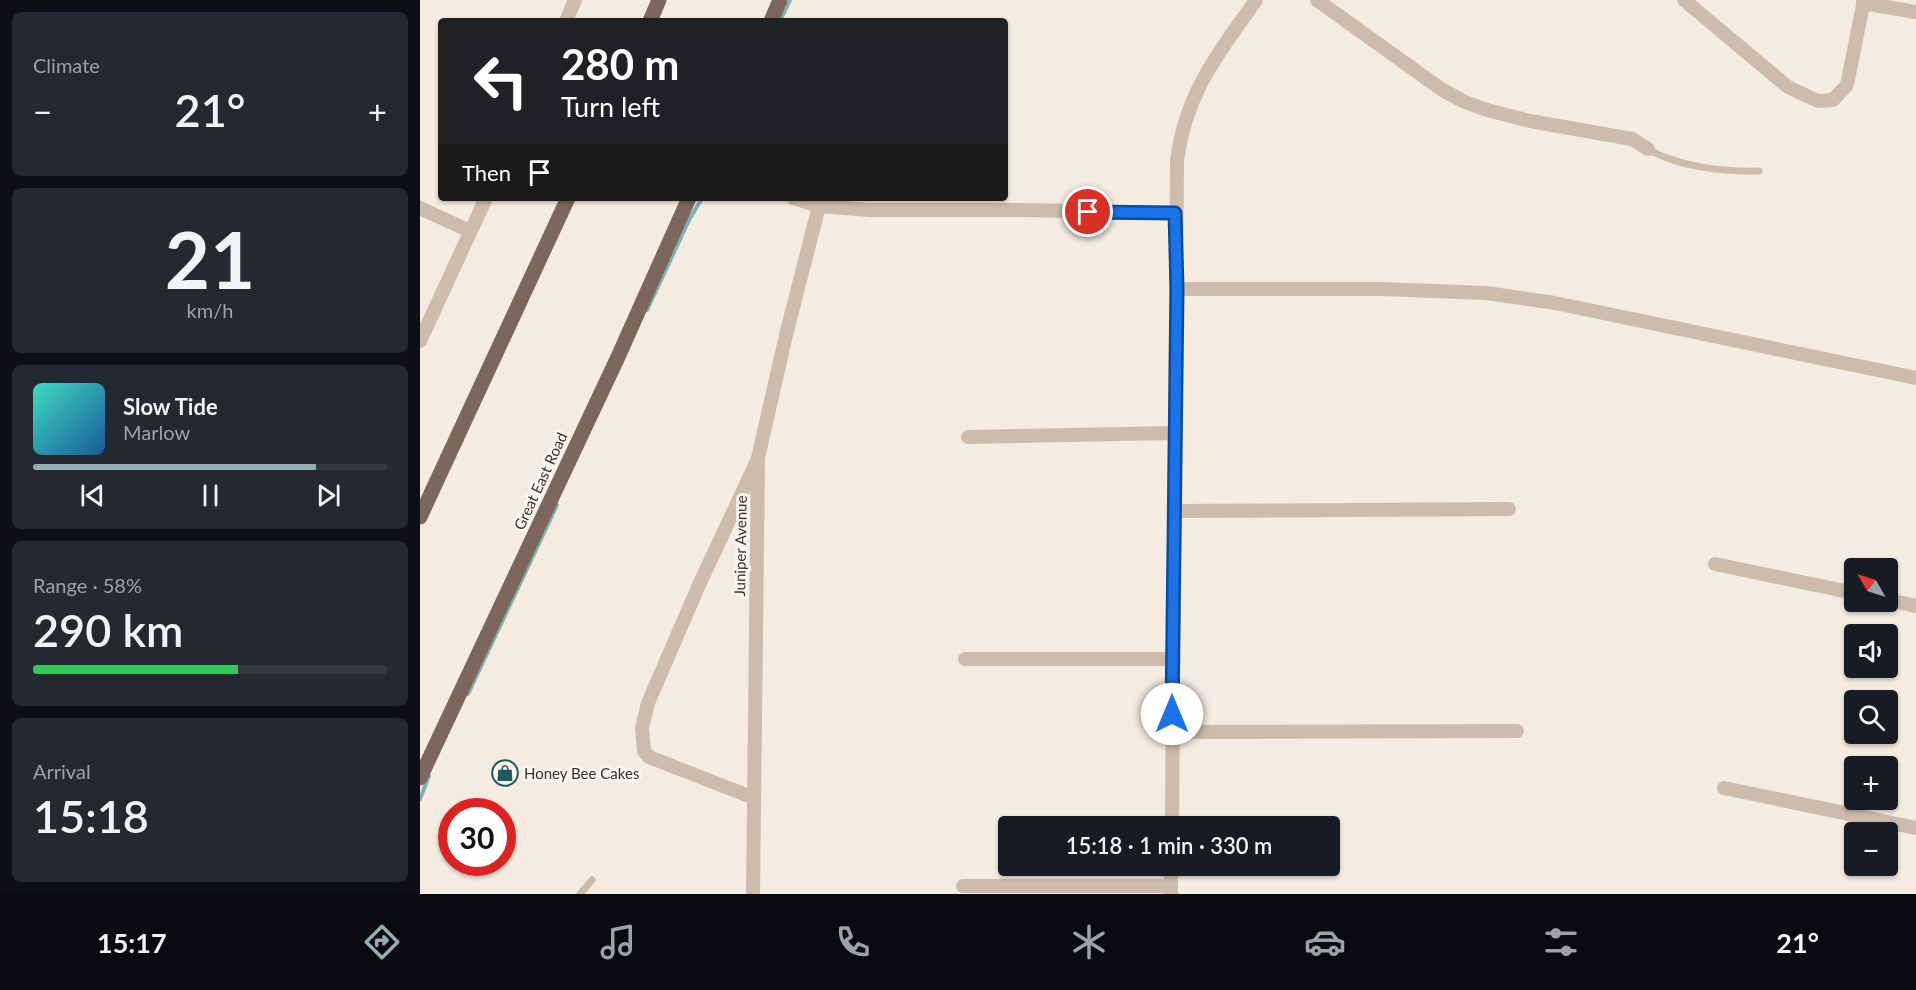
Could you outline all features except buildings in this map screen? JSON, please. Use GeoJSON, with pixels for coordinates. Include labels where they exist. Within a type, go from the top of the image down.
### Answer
{"type":"FeatureCollection","features":[{"type":"Feature","properties":{"kind":"main road"},"geometry":{"type":"LineString","coordinates":[[651,18],[659,0]]}},
{"type":"Feature","properties":{"kind":"main road"},"geometry":{"type":"LineString","coordinates":[[772,18],[780,0]]}},
{"type":"Feature","properties":{"kind":"main road"},"geometry":{"type":"LineString","coordinates":[[420,517],[567,201]]}},
{"type":"Feature","properties":{"kind":"main road","name":"Great East Road"},"geometry":{"type":"LineString","coordinates":[[420,778],[618,357],[688,201]]}},
{"type":"Feature","properties":{"kind":"street"},"geometry":{"type":"LineString","coordinates":[[567,18],[575,0]]}},
{"type":"Feature","properties":{"kind":"street"},"geometry":{"type":"LineString","coordinates":[[1172,816],[1177,289],[1175,213],[1178,151],[1189,105],[1213,60],[1256,0]]}},
{"type":"Feature","properties":{"kind":"street"},"geometry":{"type":"LineString","coordinates":[[1317,0],[1441,88],[1465,102],[1530,121],[1632,139],[1648,149]]}},
{"type":"Feature","properties":{"kind":"street"},"geometry":{"type":"LineString","coordinates":[[1684,0],[1788,87],[1818,101],[1833,100],[1847,85],[1864,2],[1916,12]]}},
{"type":"Feature","properties":{"kind":"street"},"geometry":{"type":"LineString","coordinates":[[420,340],[485,201]]}},
{"type":"Feature","properties":{"kind":"street"},"geometry":{"type":"LineString","coordinates":[[803,201],[819,206],[870,210],[1175,213]]}},
{"type":"Feature","properties":{"kind":"street","name":"Juniper Avenue"},"geometry":{"type":"LineString","coordinates":[[753,894],[758,458],[819,206]]}},
{"type":"Feature","properties":{"kind":"street"},"geometry":{"type":"LineString","coordinates":[[420,208],[470,231]]}},
{"type":"Feature","properties":{"kind":"street"},"geometry":{"type":"LineString","coordinates":[[1177,289],[1382,289],[1485,293],[1555,303],[1916,378]]}},
{"type":"Feature","properties":{"kind":"street"},"geometry":{"type":"LineString","coordinates":[[968,437],[1175,433]]}},
{"type":"Feature","properties":{"kind":"street"},"geometry":{"type":"LineString","coordinates":[[754,798],[649,757],[644,751],[642,728],[648,703],[694,596],[758,458]]}},
{"type":"Feature","properties":{"kind":"street"},"geometry":{"type":"LineString","coordinates":[[1174,511],[1509,509]]}},
{"type":"Feature","properties":{"kind":"street"},"geometry":{"type":"LineString","coordinates":[[1715,564],[1844,591]]}},
{"type":"Feature","properties":{"kind":"street"},"geometry":{"type":"LineString","coordinates":[[1898,602],[1916,606]]}},
{"type":"Feature","properties":{"kind":"street"},"geometry":{"type":"LineString","coordinates":[[965,659],[1172,659]]}},
{"type":"Feature","properties":{"kind":"street"},"geometry":{"type":"LineString","coordinates":[[1172,732],[1517,731]]}},
{"type":"Feature","properties":{"kind":"street"},"geometry":{"type":"LineString","coordinates":[[1724,788],[1916,828]]}},
{"type":"Feature","properties":{"kind":"street"},"geometry":{"type":"LineString","coordinates":[[963,886],[1171,890]]}},
{"type":"Feature","properties":{"kind":"lane"},"geometry":{"type":"LineString","coordinates":[[1648,149],[1659,156],[1711,169],[1738,172],[1759,171]]}},
{"type":"Feature","properties":{"kind":"lane"},"geometry":{"type":"LineString","coordinates":[[580,894],[592,880]]}},
{"type":"Feature","properties":{"kind":"waterway"},"geometry":{"type":"LineString","coordinates":[[781,18],[790,0]]}},
{"type":"Feature","properties":{"kind":"waterway"},"geometry":{"type":"LineString","coordinates":[[647,310],[700,201]]}},
{"type":"Feature","properties":{"kind":"waterway"},"geometry":{"type":"LineString","coordinates":[[468,694],[557,505]]}},
{"type":"Feature","properties":{"kind":"waterway"},"geometry":{"type":"LineString","coordinates":[[420,799],[429,776]]}},
{"type":"Feature","properties":{"kind":"place","name":"Honey Bee Cakes"},"geometry":{"type":"Point","coordinates":[505,773]}},
{"type":"Feature","properties":{"kind":"route"},"geometry":{"type":"LineString","coordinates":[[1088,212],[1175,213],[1177,289],[1172,714]]}}]}
